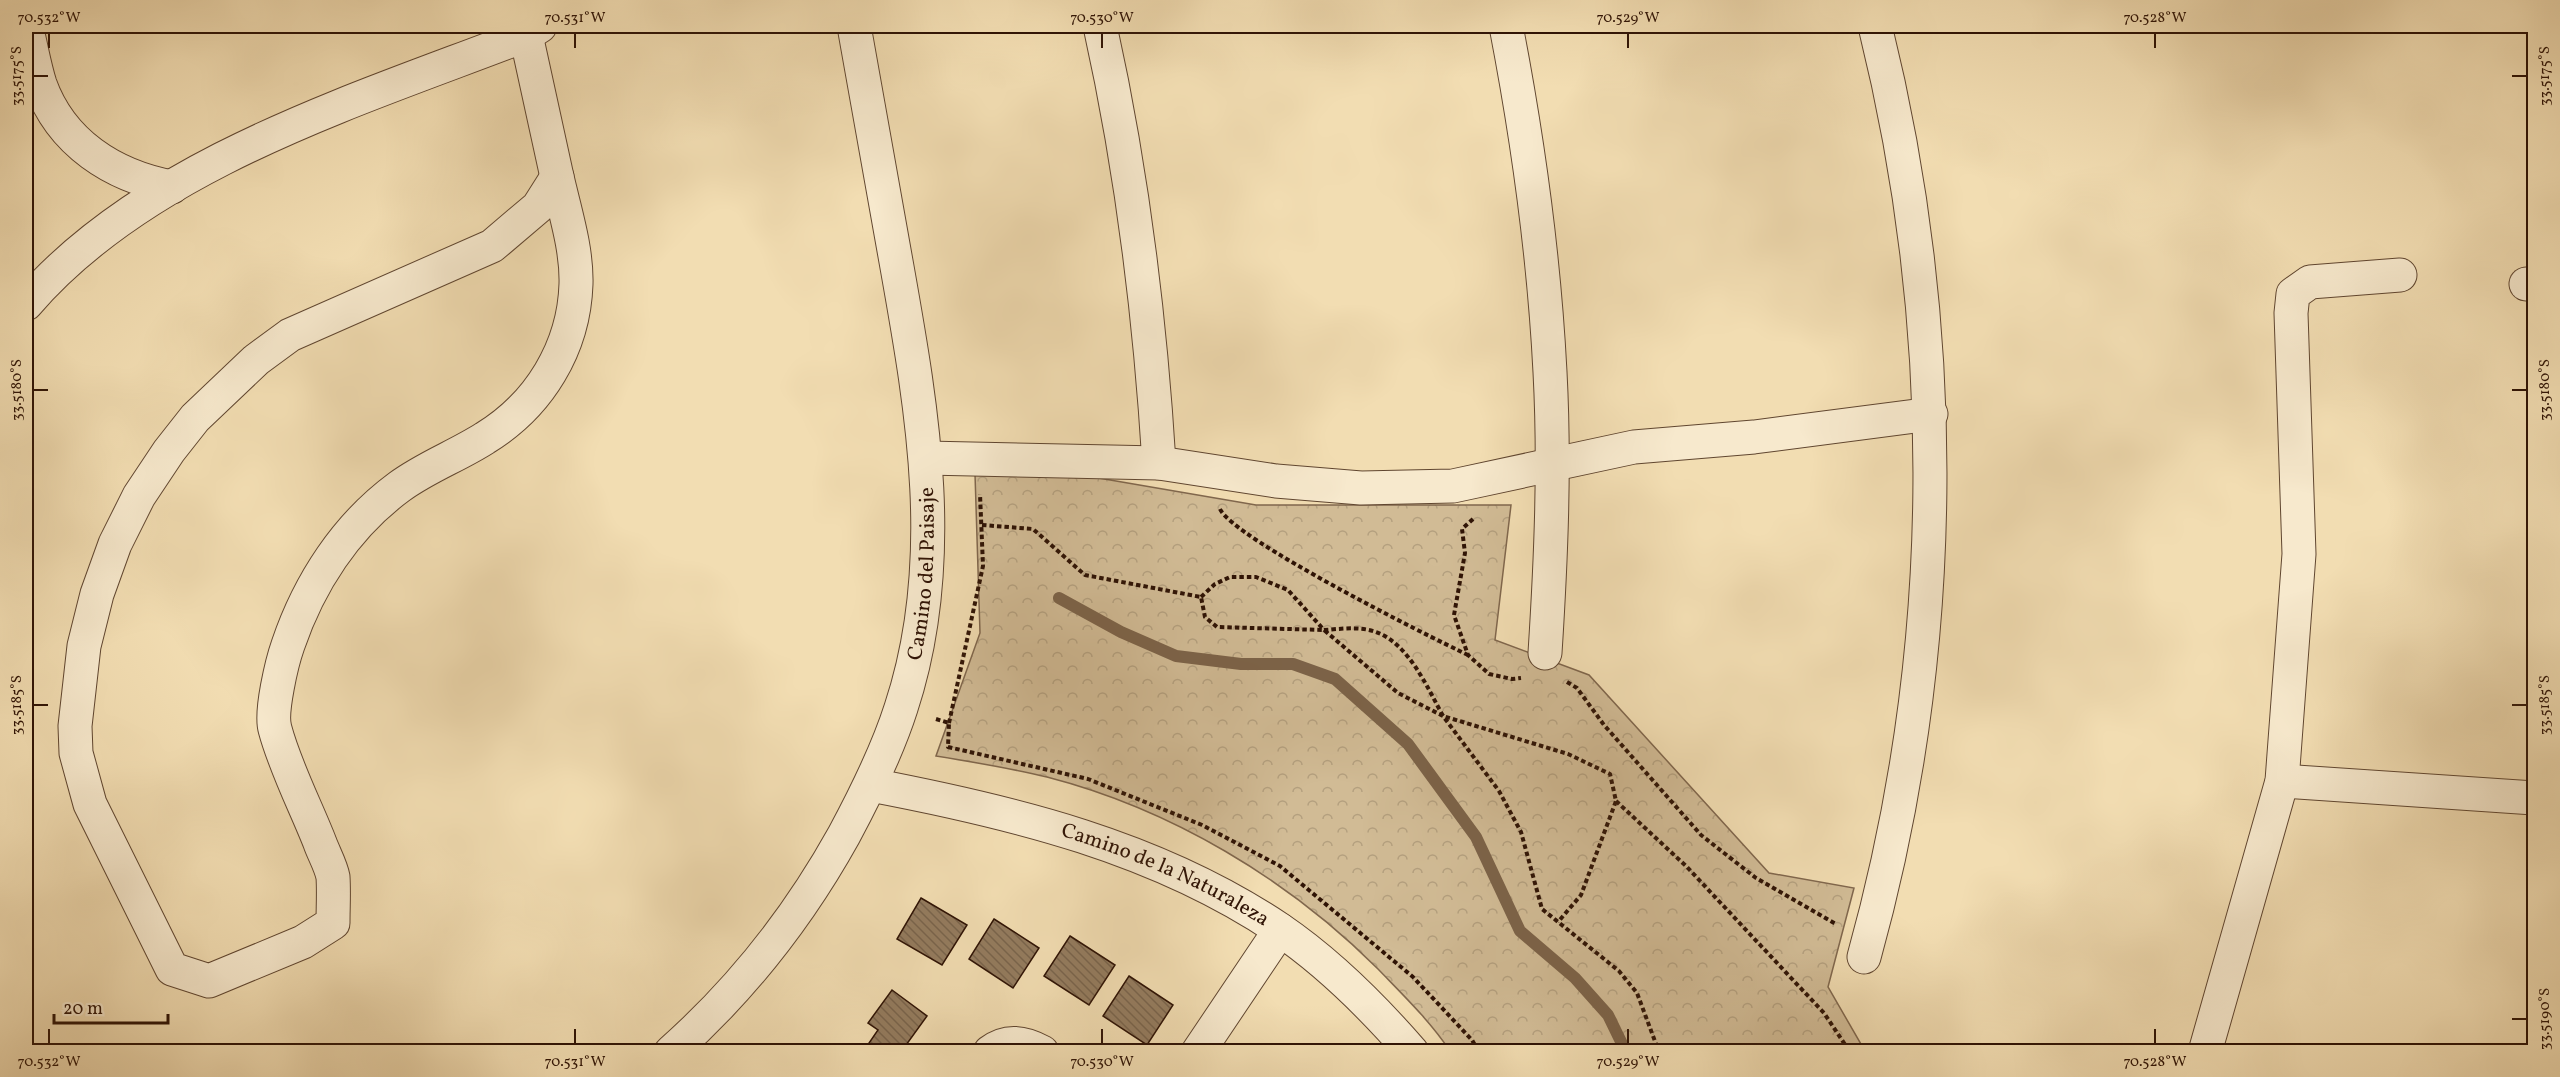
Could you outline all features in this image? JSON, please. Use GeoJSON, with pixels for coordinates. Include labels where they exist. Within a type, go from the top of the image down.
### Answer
{"type":"FeatureCollection","features":[{"type":"Feature","properties":{"kind":"street"},"geometry":{"type":"LineString","coordinates":[[26,26],[40,83],[47,101],[75,140],[95,158],[119,172],[145,182],[172,187]]}},
{"type":"Feature","properties":{"kind":"street","name":"Camino del Paisaje"},"geometry":{"type":"LineString","coordinates":[[671,1052],[742,980],[788,924],[825,869],[871,785],[902,707],[918,641],[926,585],[929,531],[926,458],[918,385],[854,26]]}},
{"type":"Feature","properties":{"kind":"street"},"geometry":{"type":"LineString","coordinates":[[1100,26],[1134,202],[1148,320],[1159,463]]}},
{"type":"Feature","properties":{"kind":"street"},"geometry":{"type":"LineString","coordinates":[[1506,26],[1532,176],[1544,280],[1550,373],[1552,466],[1552,665]]}},
{"type":"Feature","properties":{"kind":"street"},"geometry":{"type":"LineString","coordinates":[[1866,949],[1892,845],[1919,680],[1929,569],[1931,414],[1925,321],[1915,228],[1900,135],[1875,26]]}},
{"type":"Feature","properties":{"kind":"street"},"geometry":{"type":"LineString","coordinates":[[26,304],[76,255],[122,218],[172,187],[291,126],[533,30],[557,177],[574,256],[576,284],[566,339],[555,365],[536,394],[505,425],[484,439],[428,468],[398,488],[345,538],[321,571],[302,608],[287,646],[278,686],[274,727],[333,876],[333,923],[303,942],[209,981],[172,969],[90,804],[76,753],[75,726],[84,646],[97,594],[115,544],[139,496],[169,451],[202,410],[256,360],[290,335],[492,246],[538,207],[557,177]]}},
{"type":"Feature","properties":{"kind":"street"},"geometry":{"type":"LineString","coordinates":[[2205,1052],[2282,781],[2299,554],[2291,313],[2293,294],[2310,282],[2400,275]]}},
{"type":"Feature","properties":{"kind":"street"},"geometry":{"type":"LineString","coordinates":[[926,458],[976,460],[1021,458],[1159,463],[1276,482],[1361,488],[1453,486],[1634,447],[1754,437],[1931,414]]}},
{"type":"Feature","properties":{"kind":"street"},"geometry":{"type":"LineString","coordinates":[[2282,781],[2535,798]]}},
{"type":"Feature","properties":{"kind":"street","name":"Camino de la Naturaleza"},"geometry":{"type":"LineString","coordinates":[[871,785],[965,803],[1021,817],[1137,855],[1216,891],[1280,930],[1350,986],[1412,1052]]}},
{"type":"Feature","properties":{"kind":"street"},"geometry":{"type":"LineString","coordinates":[[1198,1052],[1280,930]]}},
{"type":"Feature","properties":{"kind":"street"},"geometry":{"type":"LineString","coordinates":[[990,1052],[1007,1043],[1018,1043],[1042,1052]]}},
{"type":"Feature","properties":{"kind":"path"},"geometry":{"type":"LineString","coordinates":[[949,723],[983,566],[976,460]]}},
{"type":"Feature","properties":{"kind":"path"},"geometry":{"type":"LineString","coordinates":[[1202,470],[1224,517],[1253,539],[1425,635],[1468,655],[1489,674],[1512,680],[1523,678]]}},
{"type":"Feature","properties":{"kind":"path"},"geometry":{"type":"LineString","coordinates":[[1468,655],[1454,615],[1465,552],[1462,529],[1472,520],[1486,497],[1487,479]]}},
{"type":"Feature","properties":{"kind":"path"},"geometry":{"type":"LineString","coordinates":[[982,525],[1033,529],[1084,574],[1201,597]]}},
{"type":"Feature","properties":{"kind":"path"},"geometry":{"type":"LineString","coordinates":[[1201,597],[1215,584],[1230,577],[1256,577],[1288,590],[1324,630],[1398,693],[1443,716],[1568,754],[1610,774],[1616,801],[1581,895],[1558,922]]}},
{"type":"Feature","properties":{"kind":"path"},"geometry":{"type":"LineString","coordinates":[[1201,597],[1204,617],[1217,627],[1359,629],[1377,632],[1405,652],[1443,716],[1499,791],[1521,832],[1542,909],[1619,970],[1637,993],[1659,1052]]}},
{"type":"Feature","properties":{"kind":"path"},"geometry":{"type":"LineString","coordinates":[[1552,665],[1577,688],[1604,725],[1701,835],[1756,878],[1866,949]]}},
{"type":"Feature","properties":{"kind":"path"},"geometry":{"type":"LineString","coordinates":[[1616,801],[1686,866],[1824,1013],[1850,1052]]}},
{"type":"Feature","properties":{"kind":"green space"},"geometry":{"type":"Polygon","coordinates":[[[975,474],[1081,475],[1256,505],[1511,505],[1495,640],[1589,675],[1769,873],[1854,888],[1828,987],[1865,1051],[1450,1051],[1416,1008],[1343,936],[1266,877],[1225,851],[1138,808],[1093,791],[1047,777],[936,756],[980,633],[975,474]]]}},
{"type":"Feature","properties":{"kind":"building"},"geometry":{"type":"Polygon","coordinates":[[[921,898],[967,925],[942,965],[897,939],[921,898]]]}},
{"type":"Feature","properties":{"kind":"building"},"geometry":{"type":"Polygon","coordinates":[[[994,919],[1039,948],[1013,988],[969,959],[994,919]]]}},
{"type":"Feature","properties":{"kind":"building"},"geometry":{"type":"Polygon","coordinates":[[[1070,936],[1115,965],[1089,1005],[1044,976],[1070,936]]]}},
{"type":"Feature","properties":{"kind":"building"},"geometry":{"type":"Polygon","coordinates":[[[1129,976],[1173,1005],[1147,1045],[1103,1016],[1129,976]]]}},
{"type":"Feature","properties":{"kind":"building"},"geometry":{"type":"Polygon","coordinates":[[[892,990],[927,1016],[901,1052],[880,1052],[869,1043],[878,1030],[868,1023],[892,990]]]}},
{"type":"Feature","properties":{"kind":"waterway"},"geometry":{"type":"LineString","coordinates":[[1059,598],[1121,632],[1176,656],[1241,664],[1293,664],[1335,679],[1408,744],[1476,837],[1520,931],[1575,978],[1608,1015],[1626,1052]]}}]}
